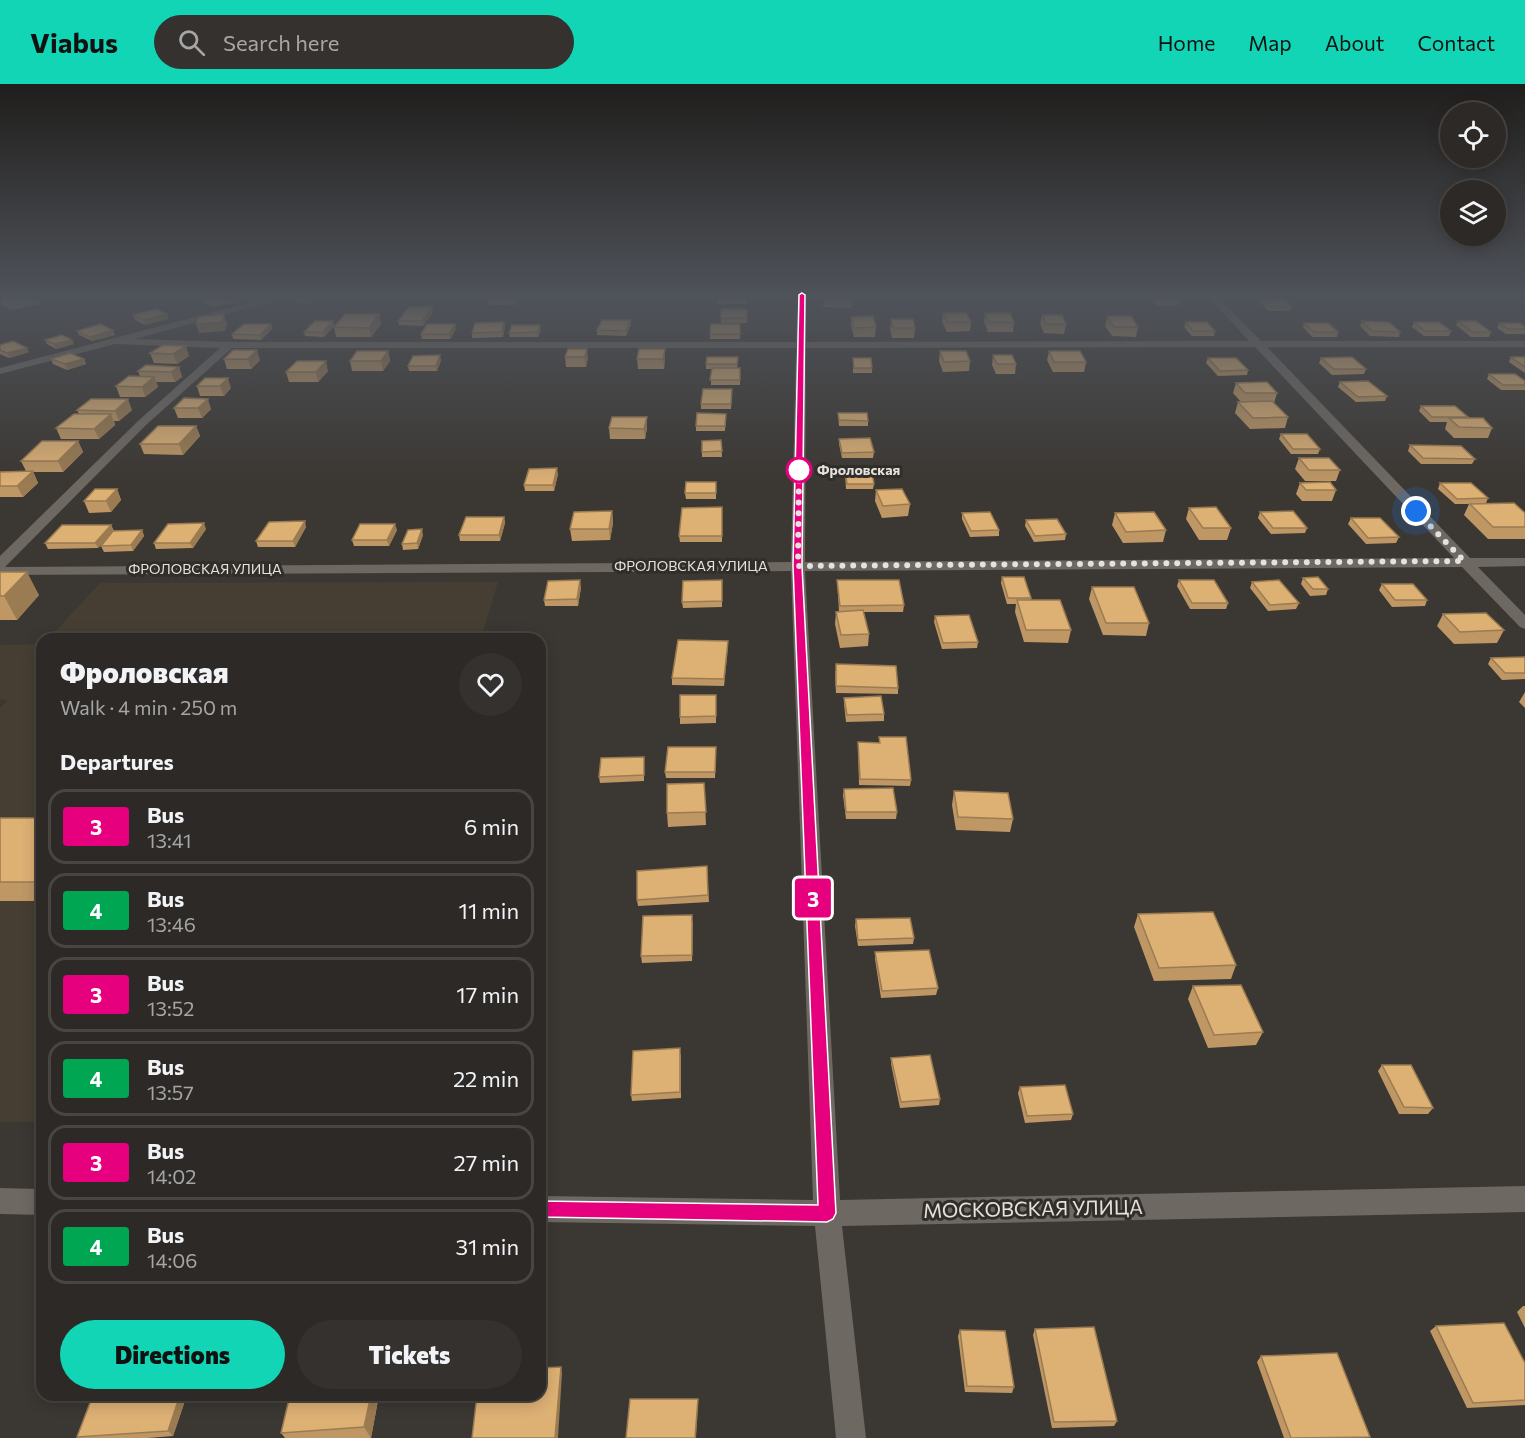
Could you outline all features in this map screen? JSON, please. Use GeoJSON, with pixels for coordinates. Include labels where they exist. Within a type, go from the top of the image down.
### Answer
{"type":"FeatureCollection","features":[{"type":"Feature","properties":{"kind":"street"},"geometry":{"type":"LineString","coordinates":[[0,371],[49,358]]}},
{"type":"Feature","properties":{"kind":"street"},"geometry":{"type":"LineString","coordinates":[[0,564],[142,423],[214,358]]}},
{"type":"Feature","properties":{"kind":"street"},"geometry":{"type":"LineString","coordinates":[[800,358],[798,566],[827,1213],[851,1438]]}},
{"type":"Feature","properties":{"kind":"street"},"geometry":{"type":"LineString","coordinates":[[1270,358],[1525,624]]}},
{"type":"Feature","properties":{"kind":"street","name":"ФРОЛОВСКАЯ УЛИЦА"},"geometry":{"type":"LineString","coordinates":[[0,571],[1525,562]]}},
{"type":"Feature","properties":{"kind":"street","name":"МОСКОВСКАЯ УЛИЦА"},"geometry":{"type":"LineString","coordinates":[[546,1209],[827,1213],[1525,1199]]}},
{"type":"Feature","properties":{"kind":"street"},"geometry":{"type":"LineString","coordinates":[[0,1201],[36,1202]]}},
{"type":"Feature","properties":{"kind":"shaded area"},"geometry":{"type":"Polygon","coordinates":[[[498,582],[483,633],[54,633],[100,583],[498,582]]]}},
{"type":"Feature","properties":{"kind":"shaded area"},"geometry":{"type":"Polygon","coordinates":[[[36,644],[36,1122],[0,1122],[0,708],[8,700],[0,699],[0,645],[36,644]]]}},
{"type":"Feature","properties":{"kind":"building"},"geometry":{"type":"Polygon","coordinates":[[[82,358],[84,359],[65,364],[51,359],[82,358]]]}},
{"type":"Feature","properties":{"kind":"building"},"geometry":{"type":"Polygon","coordinates":[[[352,358],[383,358],[381,361],[350,361],[352,358]]]}},
{"type":"Feature","properties":{"kind":"building"},"geometry":{"type":"Polygon","coordinates":[[[412,358],[439,358],[436,366],[408,366],[412,358]]]}},
{"type":"Feature","properties":{"kind":"building"},"geometry":{"type":"Polygon","coordinates":[[[707,358],[738,358],[737,364],[706,364],[707,358]]]}},
{"type":"Feature","properties":{"kind":"building"},"geometry":{"type":"Polygon","coordinates":[[[853,358],[871,358],[872,368],[854,368],[853,358]]]}},
{"type":"Feature","properties":{"kind":"building"},"geometry":{"type":"Polygon","coordinates":[[[943,358],[969,358],[970,361],[944,362],[943,358]]]}},
{"type":"Feature","properties":{"kind":"building"},"geometry":{"type":"Polygon","coordinates":[[[994,358],[1013,358],[1016,364],[997,364],[994,358]]]}},
{"type":"Feature","properties":{"kind":"building"},"geometry":{"type":"Polygon","coordinates":[[[1052,358],[1084,358],[1086,362],[1054,362],[1052,358]]]}},
{"type":"Feature","properties":{"kind":"building"},"geometry":{"type":"Polygon","coordinates":[[[1208,358],[1236,358],[1248,370],[1220,371],[1208,358]]]}},
{"type":"Feature","properties":{"kind":"building"},"geometry":{"type":"Polygon","coordinates":[[[1321,358],[1353,358],[1366,369],[1334,369],[1321,358]]]}},
{"type":"Feature","properties":{"kind":"building"},"geometry":{"type":"Polygon","coordinates":[[[1513,358],[1525,358],[1525,367],[1513,358]]]}},
{"type":"Feature","properties":{"kind":"building"},"geometry":{"type":"Polygon","coordinates":[[[297,361],[326,361],[316,372],[286,372],[297,361]]]}},
{"type":"Feature","properties":{"kind":"building"},"geometry":{"type":"Polygon","coordinates":[[[146,365],[179,367],[171,372],[138,371],[146,365]]]}},
{"type":"Feature","properties":{"kind":"building"},"geometry":{"type":"Polygon","coordinates":[[[712,368],[740,368],[740,380],[710,380],[712,368]]]}},
{"type":"Feature","properties":{"kind":"building"},"geometry":{"type":"Polygon","coordinates":[[[1489,374],[1515,374],[1525,381],[1525,385],[1503,385],[1489,374]]]}},
{"type":"Feature","properties":{"kind":"building"},"geometry":{"type":"Polygon","coordinates":[[[129,376],[154,377],[142,387],[116,386],[129,376]]]}},
{"type":"Feature","properties":{"kind":"building"},"geometry":{"type":"Polygon","coordinates":[[[205,378],[228,378],[220,386],[197,386],[205,378]]]}},
{"type":"Feature","properties":{"kind":"building"},"geometry":{"type":"Polygon","coordinates":[[[1368,381],[1387,396],[1358,397],[1340,382],[1368,381]]]}},
{"type":"Feature","properties":{"kind":"building"},"geometry":{"type":"Polygon","coordinates":[[[1267,382],[1277,393],[1245,393],[1236,383],[1267,382]]]}},
{"type":"Feature","properties":{"kind":"building"},"geometry":{"type":"Polygon","coordinates":[[[703,389],[732,389],[731,404],[701,404],[703,389]]]}},
{"type":"Feature","properties":{"kind":"building"},"geometry":{"type":"Polygon","coordinates":[[[184,398],[208,399],[198,408],[174,408],[184,398]]]}},
{"type":"Feature","properties":{"kind":"building"},"geometry":{"type":"Polygon","coordinates":[[[91,399],[128,399],[115,411],[77,410],[91,399]]]}},
{"type":"Feature","properties":{"kind":"building"},"geometry":{"type":"Polygon","coordinates":[[[1272,401],[1288,417],[1253,418],[1238,402],[1272,401]]]}},
{"type":"Feature","properties":{"kind":"building"},"geometry":{"type":"Polygon","coordinates":[[[1421,406],[1455,406],[1468,417],[1432,417],[1421,406]]]}},
{"type":"Feature","properties":{"kind":"building"},"geometry":{"type":"Polygon","coordinates":[[[697,413],[726,414],[725,426],[696,426],[697,413]]]}},
{"type":"Feature","properties":{"kind":"building"},"geometry":{"type":"Polygon","coordinates":[[[838,413],[867,413],[868,421],[839,420],[838,413]]]}},
{"type":"Feature","properties":{"kind":"building"},"geometry":{"type":"Polygon","coordinates":[[[74,414],[111,414],[94,429],[56,428],[74,414]]]}},
{"type":"Feature","properties":{"kind":"building"},"geometry":{"type":"Polygon","coordinates":[[[612,417],[647,417],[644,429],[609,428],[612,417]]]}},
{"type":"Feature","properties":{"kind":"building"},"geometry":{"type":"Polygon","coordinates":[[[1449,418],[1483,418],[1492,428],[1459,427],[1449,418]]]}},
{"type":"Feature","properties":{"kind":"building"},"geometry":{"type":"Polygon","coordinates":[[[158,426],[196,426],[179,444],[140,444],[158,426]]]}},
{"type":"Feature","properties":{"kind":"building"},"geometry":{"type":"Polygon","coordinates":[[[1281,434],[1307,434],[1320,449],[1293,449],[1281,434]]]}},
{"type":"Feature","properties":{"kind":"building"},"geometry":{"type":"Polygon","coordinates":[[[870,438],[874,452],[842,453],[839,439],[870,438]]]}},
{"type":"Feature","properties":{"kind":"building"},"geometry":{"type":"Polygon","coordinates":[[[721,440],[722,451],[702,452],[702,441],[721,440]]]}},
{"type":"Feature","properties":{"kind":"building"},"geometry":{"type":"Polygon","coordinates":[[[42,441],[78,441],[58,461],[21,461],[42,441]]]}},
{"type":"Feature","properties":{"kind":"building"},"geometry":{"type":"Polygon","coordinates":[[[1410,445],[1461,446],[1475,459],[1423,458],[1410,445]]]}},
{"type":"Feature","properties":{"kind":"building"},"geometry":{"type":"Polygon","coordinates":[[[1299,458],[1329,458],[1340,470],[1309,470],[1299,458]]]}},
{"type":"Feature","properties":{"kind":"building"},"geometry":{"type":"Polygon","coordinates":[[[557,468],[553,485],[524,485],[529,469],[557,468]]]}},
{"type":"Feature","properties":{"kind":"building"},"geometry":{"type":"Polygon","coordinates":[[[33,471],[17,486],[0,486],[0,472],[33,471]]]}},
{"type":"Feature","properties":{"kind":"building"},"geometry":{"type":"Polygon","coordinates":[[[872,472],[874,484],[847,484],[845,473],[872,472]]]}},
{"type":"Feature","properties":{"kind":"building"},"geometry":{"type":"Polygon","coordinates":[[[686,482],[716,482],[716,493],[685,493],[686,482]]]}},
{"type":"Feature","properties":{"kind":"building"},"geometry":{"type":"Polygon","coordinates":[[[1330,482],[1336,490],[1306,490],[1300,483],[1330,482]]]}},
{"type":"Feature","properties":{"kind":"building"},"geometry":{"type":"Polygon","coordinates":[[[1440,483],[1471,483],[1488,498],[1457,499],[1440,483]]]}},
{"type":"Feature","properties":{"kind":"building"},"geometry":{"type":"Polygon","coordinates":[[[95,489],[117,489],[106,501],[84,501],[95,489]]]}},
{"type":"Feature","properties":{"kind":"building"},"geometry":{"type":"Polygon","coordinates":[[[902,489],[910,504],[883,506],[876,490],[902,489]]]}},
{"type":"Feature","properties":{"kind":"building"},"geometry":{"type":"Polygon","coordinates":[[[1514,503],[1525,513],[1525,527],[1493,527],[1470,504],[1514,503]]]}},
{"type":"Feature","properties":{"kind":"building"},"geometry":{"type":"Polygon","coordinates":[[[722,507],[722,536],[679,536],[682,508],[722,507]]]}},
{"type":"Feature","properties":{"kind":"building"},"geometry":{"type":"Polygon","coordinates":[[[1216,507],[1231,528],[1203,528],[1189,508],[1216,507]]]}},
{"type":"Feature","properties":{"kind":"building"},"geometry":{"type":"Polygon","coordinates":[[[612,511],[609,529],[570,529],[574,512],[612,511]]]}},
{"type":"Feature","properties":{"kind":"building"},"geometry":{"type":"Polygon","coordinates":[[[1293,511],[1307,528],[1273,528],[1260,512],[1293,511]]]}},
{"type":"Feature","properties":{"kind":"building"},"geometry":{"type":"Polygon","coordinates":[[[990,512],[999,530],[971,531],[962,513],[990,512]]]}},
{"type":"Feature","properties":{"kind":"building"},"geometry":{"type":"Polygon","coordinates":[[[1154,512],[1166,530],[1126,532],[1115,513],[1154,512]]]}},
{"type":"Feature","properties":{"kind":"building"},"geometry":{"type":"Polygon","coordinates":[[[466,517],[504,517],[499,535],[459,535],[466,517]]]}},
{"type":"Feature","properties":{"kind":"building"},"geometry":{"type":"Polygon","coordinates":[[[1351,518],[1380,518],[1399,537],[1368,538],[1351,518]]]}},
{"type":"Feature","properties":{"kind":"building"},"geometry":{"type":"Polygon","coordinates":[[[1057,519],[1066,534],[1035,536],[1026,520],[1057,519]]]}},
{"type":"Feature","properties":{"kind":"building"},"geometry":{"type":"Polygon","coordinates":[[[305,521],[293,541],[256,541],[269,522],[305,521]]]}},
{"type":"Feature","properties":{"kind":"building"},"geometry":{"type":"Polygon","coordinates":[[[204,523],[190,543],[154,543],[168,524],[204,523]]]}},
{"type":"Feature","properties":{"kind":"building"},"geometry":{"type":"Polygon","coordinates":[[[360,524],[395,524],[387,540],[352,540],[360,524]]]}},
{"type":"Feature","properties":{"kind":"building"},"geometry":{"type":"Polygon","coordinates":[[[62,525],[111,525],[95,543],[45,543],[62,525]]]}},
{"type":"Feature","properties":{"kind":"building"},"geometry":{"type":"Polygon","coordinates":[[[422,529],[417,543],[402,544],[408,530],[422,529]]]}},
{"type":"Feature","properties":{"kind":"building"},"geometry":{"type":"Polygon","coordinates":[[[142,530],[131,545],[101,546],[113,531],[142,530]]]}},
{"type":"Feature","properties":{"kind":"building"},"geometry":{"type":"Polygon","coordinates":[[[0,572],[27,572],[4,596],[0,596],[0,572]]]}},
{"type":"Feature","properties":{"kind":"building"},"geometry":{"type":"Polygon","coordinates":[[[1002,577],[1024,577],[1031,598],[1008,598],[1002,577]]]}},
{"type":"Feature","properties":{"kind":"building"},"geometry":{"type":"Polygon","coordinates":[[[1318,577],[1328,589],[1313,589],[1303,578],[1318,577]]]}},
{"type":"Feature","properties":{"kind":"building"},"geometry":{"type":"Polygon","coordinates":[[[580,580],[577,599],[544,600],[548,581],[580,580]]]}},
{"type":"Feature","properties":{"kind":"building"},"geometry":{"type":"Polygon","coordinates":[[[722,580],[722,601],[682,602],[683,581],[722,580]]]}},
{"type":"Feature","properties":{"kind":"building"},"geometry":{"type":"Polygon","coordinates":[[[837,580],[899,580],[904,605],[840,606],[837,580]]]}},
{"type":"Feature","properties":{"kind":"building"},"geometry":{"type":"Polygon","coordinates":[[[1179,580],[1214,580],[1228,603],[1192,603],[1179,580]]]}},
{"type":"Feature","properties":{"kind":"building"},"geometry":{"type":"Polygon","coordinates":[[[1279,580],[1299,603],[1270,605],[1252,582],[1279,580]]]}},
{"type":"Feature","properties":{"kind":"building"},"geometry":{"type":"Polygon","coordinates":[[[1382,584],[1413,584],[1427,600],[1395,600],[1382,584]]]}},
{"type":"Feature","properties":{"kind":"building"},"geometry":{"type":"Polygon","coordinates":[[[1092,587],[1134,587],[1149,623],[1106,623],[1092,587]]]}},
{"type":"Feature","properties":{"kind":"building"},"geometry":{"type":"Polygon","coordinates":[[[1017,600],[1060,600],[1071,630],[1026,630],[1017,600]]]}},
{"type":"Feature","properties":{"kind":"building"},"geometry":{"type":"Polygon","coordinates":[[[863,610],[869,634],[841,635],[836,612],[863,610]]]}},
{"type":"Feature","properties":{"kind":"building"},"geometry":{"type":"Polygon","coordinates":[[[1486,613],[1504,630],[1460,632],[1443,614],[1486,613]]]}},
{"type":"Feature","properties":{"kind":"building"},"geometry":{"type":"Polygon","coordinates":[[[969,615],[978,642],[943,643],[935,616],[969,615]]]}},
{"type":"Feature","properties":{"kind":"building"},"geometry":{"type":"Polygon","coordinates":[[[678,640],[728,641],[724,679],[672,678],[678,640]]]}},
{"type":"Feature","properties":{"kind":"building"},"geometry":{"type":"Polygon","coordinates":[[[1525,657],[1525,673],[1505,673],[1491,658],[1525,657]]]}},
{"type":"Feature","properties":{"kind":"building"},"geometry":{"type":"Polygon","coordinates":[[[836,664],[896,666],[898,688],[836,686],[836,664]]]}},
{"type":"Feature","properties":{"kind":"building"},"geometry":{"type":"Polygon","coordinates":[[[680,695],[716,695],[716,716],[680,717],[680,695]]]}},
{"type":"Feature","properties":{"kind":"building"},"geometry":{"type":"Polygon","coordinates":[[[881,696],[884,714],[847,715],[844,698],[881,696]]]}},
{"type":"Feature","properties":{"kind":"building"},"geometry":{"type":"Polygon","coordinates":[[[879,737],[906,737],[911,780],[860,779],[858,742],[880,743],[879,737]]]}},
{"type":"Feature","properties":{"kind":"building"},"geometry":{"type":"Polygon","coordinates":[[[668,747],[716,747],[715,772],[665,772],[668,747]]]}},
{"type":"Feature","properties":{"kind":"building"},"geometry":{"type":"Polygon","coordinates":[[[644,757],[644,775],[599,777],[601,758],[644,757]]]}},
{"type":"Feature","properties":{"kind":"building"},"geometry":{"type":"Polygon","coordinates":[[[704,783],[706,812],[667,813],[667,784],[704,783]]]}},
{"type":"Feature","properties":{"kind":"building"},"geometry":{"type":"Polygon","coordinates":[[[893,788],[897,812],[846,812],[844,789],[893,788]]]}},
{"type":"Feature","properties":{"kind":"building"},"geometry":{"type":"Polygon","coordinates":[[[954,791],[1008,793],[1013,819],[958,817],[954,791]]]}},
{"type":"Feature","properties":{"kind":"building"},"geometry":{"type":"Polygon","coordinates":[[[0,818],[36,818],[36,882],[0,882],[0,818]]]}},
{"type":"Feature","properties":{"kind":"building"},"geometry":{"type":"Polygon","coordinates":[[[707,866],[708,895],[637,900],[637,871],[707,866]]]}},
{"type":"Feature","properties":{"kind":"building"},"geometry":{"type":"Polygon","coordinates":[[[1213,912],[1236,965],[1159,968],[1138,914],[1213,912]]]}},
{"type":"Feature","properties":{"kind":"building"},"geometry":{"type":"Polygon","coordinates":[[[692,915],[692,955],[641,956],[643,916],[692,915]]]}},
{"type":"Feature","properties":{"kind":"building"},"geometry":{"type":"Polygon","coordinates":[[[910,918],[914,938],[858,940],[856,919],[910,918]]]}},
{"type":"Feature","properties":{"kind":"building"},"geometry":{"type":"Polygon","coordinates":[[[929,950],[938,988],[882,991],[875,952],[929,950]]]}},
{"type":"Feature","properties":{"kind":"building"},"geometry":{"type":"Polygon","coordinates":[[[1241,985],[1263,1032],[1214,1035],[1193,986],[1241,985]]]}},
{"type":"Feature","properties":{"kind":"building"},"geometry":{"type":"Polygon","coordinates":[[[680,1048],[680,1092],[631,1095],[633,1051],[680,1048]]]}},
{"type":"Feature","properties":{"kind":"building"},"geometry":{"type":"Polygon","coordinates":[[[930,1055],[940,1099],[901,1102],[891,1058],[930,1055]]]}},
{"type":"Feature","properties":{"kind":"building"},"geometry":{"type":"Polygon","coordinates":[[[1382,1065],[1411,1065],[1433,1108],[1404,1107],[1382,1065]]]}},
{"type":"Feature","properties":{"kind":"building"},"geometry":{"type":"Polygon","coordinates":[[[1065,1085],[1073,1114],[1027,1116],[1020,1087],[1065,1085]]]}},
{"type":"Feature","properties":{"kind":"building"},"geometry":{"type":"Polygon","coordinates":[[[1504,1323],[1525,1363],[1525,1400],[1473,1403],[1436,1326],[1504,1323]]]}},
{"type":"Feature","properties":{"kind":"building"},"geometry":{"type":"Polygon","coordinates":[[[1094,1327],[1117,1421],[1054,1422],[1035,1329],[1094,1327]]]}},
{"type":"Feature","properties":{"kind":"building"},"geometry":{"type":"Polygon","coordinates":[[[960,1330],[1005,1331],[1014,1387],[967,1386],[960,1330]]]}},
{"type":"Feature","properties":{"kind":"building"},"geometry":{"type":"Polygon","coordinates":[[[1337,1353],[1370,1437],[1291,1438],[1261,1356],[1337,1353]]]}},
{"type":"Feature","properties":{"kind":"building"},"geometry":{"type":"Polygon","coordinates":[[[561,1367],[555,1438],[472,1438],[476,1401],[546,1401],[546,1368],[561,1367]]]}},
{"type":"Feature","properties":{"kind":"building"},"geometry":{"type":"Polygon","coordinates":[[[630,1399],[698,1399],[695,1438],[626,1438],[630,1399]]]}},
{"type":"Feature","properties":{"kind":"building"},"geometry":{"type":"Polygon","coordinates":[[[91,1401],[178,1401],[168,1431],[77,1437],[91,1401]]]}},
{"type":"Feature","properties":{"kind":"building"},"geometry":{"type":"Polygon","coordinates":[[[289,1401],[370,1401],[364,1427],[281,1433],[289,1401]]]}},
{"type":"Feature","properties":{"kind":"bus line","name":"3"},"geometry":{"type":"LineString","coordinates":[[546,1209],[827,1213],[798,566],[800,358]]}},
{"type":"Feature","properties":{"kind":"place","name":"Фроловская"},"geometry":{"type":"Point","coordinates":[799,470]}},
{"type":"Feature","properties":{"kind":"route"},"geometry":{"type":"LineString","coordinates":[[799,470],[798,566],[1464,561],[1416,511]]}}]}
